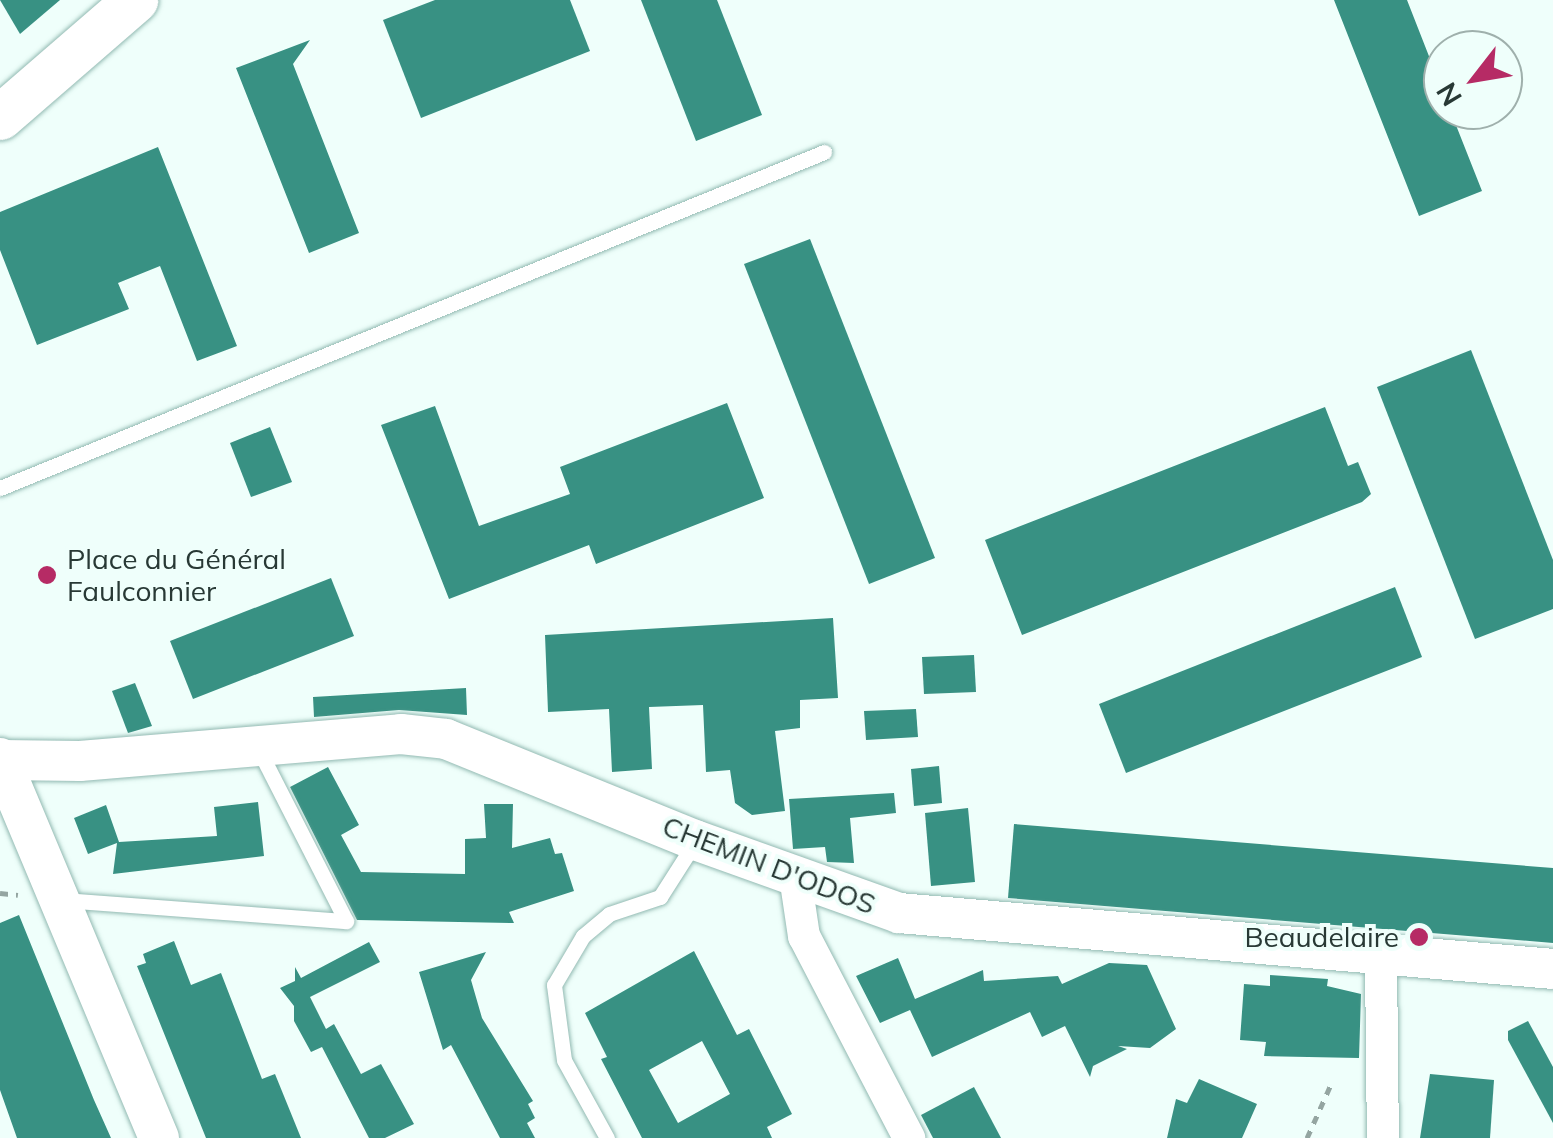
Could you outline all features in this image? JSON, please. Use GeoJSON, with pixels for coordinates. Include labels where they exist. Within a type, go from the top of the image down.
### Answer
{"type":"FeatureCollection","features":[{"type":"Feature","properties":{"kind":"main road"},"geometry":{"type":"LineString","coordinates":[[0,117],[135,0]]}},
{"type":"Feature","properties":{"kind":"street","name":"CHEMIN D'ODOS"},"geometry":{"type":"LineString","coordinates":[[0,760],[80,761],[402,734],[446,739],[695,840],[899,914],[1382,958],[1553,969]]}},
{"type":"Feature","properties":{"kind":"street"},"geometry":{"type":"LineString","coordinates":[[0,760],[159,1138]]}},
{"type":"Feature","properties":{"kind":"street"},"geometry":{"type":"LineString","coordinates":[[795,876],[804,936],[909,1138]]}},
{"type":"Feature","properties":{"kind":"street"},"geometry":{"type":"LineString","coordinates":[[1382,958],[1383,1138]]}},
{"type":"Feature","properties":{"kind":"lane"},"geometry":{"type":"LineString","coordinates":[[0,488],[824,152]]}},
{"type":"Feature","properties":{"kind":"lane"},"geometry":{"type":"LineString","coordinates":[[61,899],[346,921],[256,745]]}},
{"type":"Feature","properties":{"kind":"lane"},"geometry":{"type":"LineString","coordinates":[[607,1138],[564,1060],[554,985],[583,936],[609,914],[660,897],[695,840]]}},
{"type":"Feature","properties":{"kind":"path"},"geometry":{"type":"LineString","coordinates":[[1307,1138],[1332,1082]]}},
{"type":"Feature","properties":{"kind":"building"},"geometry":{"type":"Polygon","coordinates":[[[0,0],[60,0],[20,34],[0,0]]]}},
{"type":"Feature","properties":{"kind":"building"},"geometry":{"type":"Polygon","coordinates":[[[435,0],[570,0],[590,51],[421,118],[383,20],[435,0]]]}},
{"type":"Feature","properties":{"kind":"building"},"geometry":{"type":"Polygon","coordinates":[[[641,0],[717,0],[762,115],[696,141],[641,0]]]}},
{"type":"Feature","properties":{"kind":"building"},"geometry":{"type":"Polygon","coordinates":[[[1334,0],[1407,0],[1423,41],[1423,130],[1458,130],[1482,191],[1419,216],[1334,0]]]}},
{"type":"Feature","properties":{"kind":"building"},"geometry":{"type":"Polygon","coordinates":[[[310,40],[293,64],[359,233],[309,253],[236,68],[310,40]]]}},
{"type":"Feature","properties":{"kind":"building"},"geometry":{"type":"Polygon","coordinates":[[[158,147],[237,346],[197,361],[160,266],[118,283],[129,309],[37,345],[0,250],[0,212],[158,147]]]}},
{"type":"Feature","properties":{"kind":"building"},"geometry":{"type":"Polygon","coordinates":[[[810,239],[935,558],[869,584],[744,264],[810,239]]]}},
{"type":"Feature","properties":{"kind":"building"},"geometry":{"type":"Polygon","coordinates":[[[1471,350],[1553,560],[1553,609],[1475,639],[1377,387],[1471,350]]]}},
{"type":"Feature","properties":{"kind":"building"},"geometry":{"type":"Polygon","coordinates":[[[727,403],[764,498],[596,564],[589,545],[449,599],[381,425],[435,406],[479,526],[570,494],[560,467],[727,403]]]}},
{"type":"Feature","properties":{"kind":"building"},"geometry":{"type":"Polygon","coordinates":[[[1325,407],[1348,466],[1358,462],[1371,494],[1362,502],[1022,635],[985,540],[1325,407]]]}},
{"type":"Feature","properties":{"kind":"building"},"geometry":{"type":"Polygon","coordinates":[[[270,427],[292,482],[251,497],[230,443],[270,427]]]}},
{"type":"Feature","properties":{"kind":"building"},"geometry":{"type":"Polygon","coordinates":[[[331,578],[354,636],[193,699],[170,641],[331,578]]]}},
{"type":"Feature","properties":{"kind":"building"},"geometry":{"type":"Polygon","coordinates":[[[1395,587],[1422,657],[1126,773],[1099,704],[1395,587]]]}},
{"type":"Feature","properties":{"kind":"building"},"geometry":{"type":"Polygon","coordinates":[[[833,618],[838,698],[800,700],[800,728],[775,731],[785,811],[752,815],[735,803],[730,770],[706,772],[703,705],[649,707],[652,769],[612,772],[609,709],[548,712],[545,635],[833,618]]]}},
{"type":"Feature","properties":{"kind":"building"},"geometry":{"type":"Polygon","coordinates":[[[974,655],[976,692],[924,694],[922,657],[974,655]]]}},
{"type":"Feature","properties":{"kind":"building"},"geometry":{"type":"Polygon","coordinates":[[[135,683],[152,726],[128,733],[112,691],[135,683]]]}},
{"type":"Feature","properties":{"kind":"building"},"geometry":{"type":"Polygon","coordinates":[[[466,688],[467,715],[399,710],[314,717],[313,697],[466,688]]]}},
{"type":"Feature","properties":{"kind":"building"},"geometry":{"type":"Polygon","coordinates":[[[916,709],[918,737],[866,740],[864,711],[916,709]]]}},
{"type":"Feature","properties":{"kind":"building"},"geometry":{"type":"Polygon","coordinates":[[[939,766],[942,803],[914,806],[911,769],[939,766]]]}},
{"type":"Feature","properties":{"kind":"building"},"geometry":{"type":"Polygon","coordinates":[[[328,767],[359,825],[341,835],[361,872],[465,874],[465,839],[486,838],[484,804],[513,804],[512,848],[550,838],[555,854],[562,853],[574,891],[509,912],[514,923],[357,920],[290,787],[328,767]]]}},
{"type":"Feature","properties":{"kind":"building"},"geometry":{"type":"Polygon","coordinates":[[[894,793],[896,813],[850,818],[854,863],[827,862],[825,847],[793,849],[789,799],[894,793]]]}},
{"type":"Feature","properties":{"kind":"building"},"geometry":{"type":"Polygon","coordinates":[[[258,802],[264,856],[113,874],[117,843],[88,854],[74,818],[106,805],[119,842],[217,836],[214,807],[258,802]]]}},
{"type":"Feature","properties":{"kind":"building"},"geometry":{"type":"Polygon","coordinates":[[[968,808],[975,882],[931,886],[925,813],[968,808]]]}},
{"type":"Feature","properties":{"kind":"building"},"geometry":{"type":"Polygon","coordinates":[[[1014,824],[1553,868],[1553,943],[1008,898],[1014,824]]]}},
{"type":"Feature","properties":{"kind":"building"},"geometry":{"type":"Polygon","coordinates":[[[19,915],[111,1138],[17,1138],[0,1090],[0,923],[19,915]]]}},
{"type":"Feature","properties":{"kind":"building"},"geometry":{"type":"Polygon","coordinates":[[[174,941],[191,985],[221,973],[262,1079],[275,1074],[301,1138],[206,1138],[137,966],[146,963],[143,954],[174,941]]]}},
{"type":"Feature","properties":{"kind":"building"},"geometry":{"type":"Polygon","coordinates":[[[369,942],[380,962],[310,997],[326,1029],[334,1024],[361,1074],[381,1064],[414,1124],[385,1138],[369,1138],[322,1047],[311,1052],[294,1021],[294,1006],[280,988],[295,981],[295,967],[301,978],[369,942]]]}},
{"type":"Feature","properties":{"kind":"building"},"geometry":{"type":"Polygon","coordinates":[[[694,951],[737,1035],[749,1029],[792,1114],[767,1127],[772,1138],[642,1138],[601,1059],[607,1057],[585,1013],[694,951]],[[702,1041],[649,1070],[678,1123],[730,1094],[702,1041]]]}},
{"type":"Feature","properties":{"kind":"building"},"geometry":{"type":"Polygon","coordinates":[[[486,952],[471,980],[482,1018],[533,1101],[528,1104],[535,1118],[527,1123],[535,1138],[500,1138],[451,1045],[443,1050],[419,972],[486,952]]]}},
{"type":"Feature","properties":{"kind":"building"},"geometry":{"type":"Polygon","coordinates":[[[898,958],[915,999],[983,970],[984,981],[1058,976],[1062,984],[1109,963],[1147,965],[1176,1029],[1150,1048],[1118,1046],[1127,1049],[1093,1066],[1090,1077],[1065,1026],[1042,1037],[1030,1012],[932,1057],[910,1010],[880,1023],[856,976],[898,958]]]}},
{"type":"Feature","properties":{"kind":"building"},"geometry":{"type":"Polygon","coordinates":[[[1270,975],[1328,979],[1327,986],[1361,994],[1359,1058],[1264,1056],[1266,1042],[1240,1040],[1244,984],[1270,986],[1270,975]]]}},
{"type":"Feature","properties":{"kind":"building"},"geometry":{"type":"Polygon","coordinates":[[[1528,1021],[1553,1067],[1553,1123],[1508,1040],[1508,1031],[1528,1021]]]}},
{"type":"Feature","properties":{"kind":"building"},"geometry":{"type":"Polygon","coordinates":[[[1430,1074],[1494,1080],[1490,1138],[1420,1138],[1430,1074]]]}},
{"type":"Feature","properties":{"kind":"building"},"geometry":{"type":"Polygon","coordinates":[[[1199,1079],[1257,1104],[1242,1138],[1167,1138],[1176,1099],[1187,1103],[1199,1079]]]}},
{"type":"Feature","properties":{"kind":"building"},"geometry":{"type":"Polygon","coordinates":[[[974,1087],[1001,1138],[933,1138],[921,1115],[974,1087]]]}},
{"type":"Feature","properties":{"kind":"place","name":"Place du Général Faulconnier"},"geometry":{"type":"Point","coordinates":[47,575]}},
{"type":"Feature","properties":{"kind":"place","name":"Beaudelaire"},"geometry":{"type":"Point","coordinates":[1419,937]}}]}
